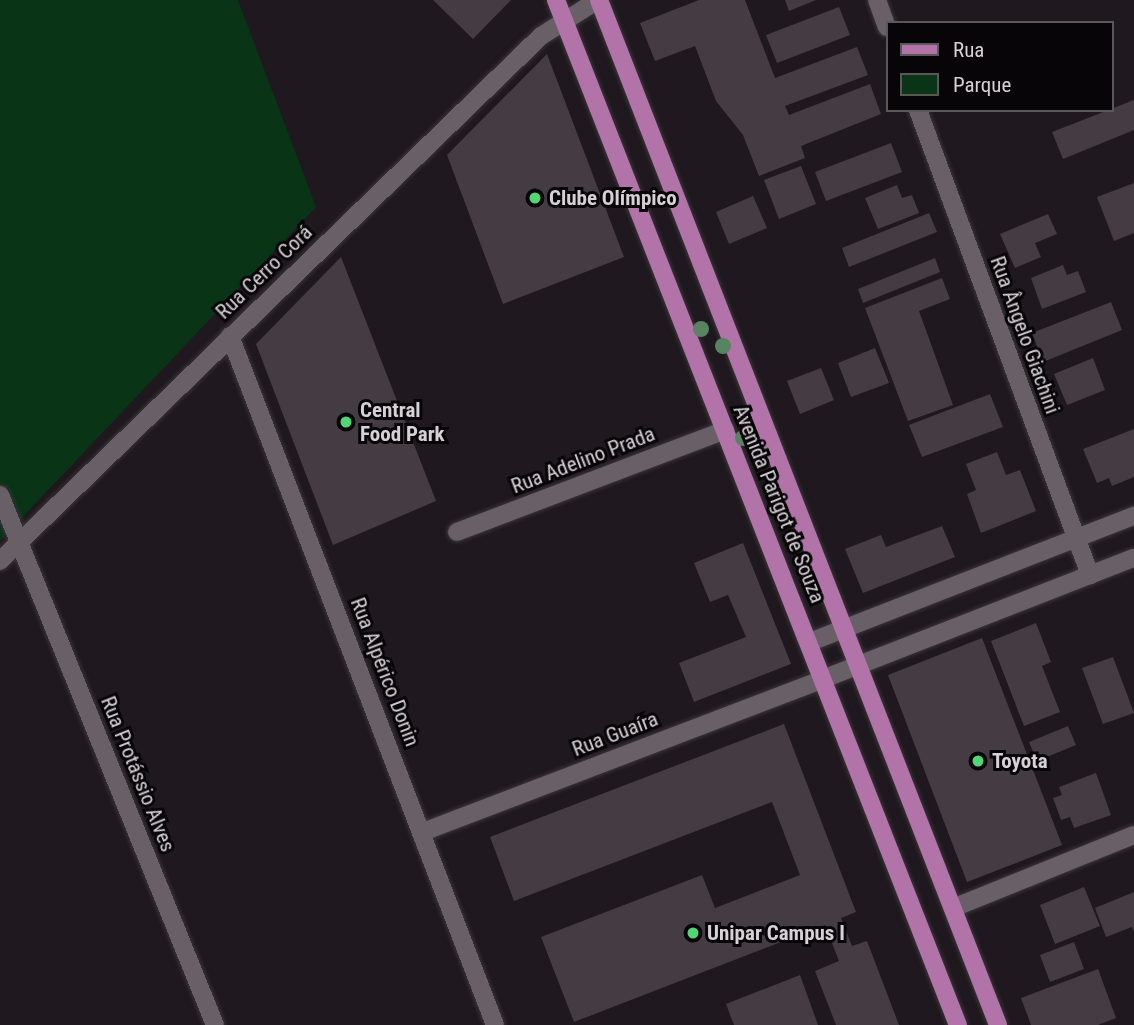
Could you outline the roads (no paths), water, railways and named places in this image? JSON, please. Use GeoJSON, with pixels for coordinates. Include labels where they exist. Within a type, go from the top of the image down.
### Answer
{"type":"FeatureCollection","features":[{"type":"Feature","properties":{"kind":"main road","name":"Avenida Parigot de Souza"},"geometry":{"type":"LineString","coordinates":[[556,0],[958,1025]]}},
{"type":"Feature","properties":{"kind":"main road"},"geometry":{"type":"LineString","coordinates":[[581,0],[598,0]]}},
{"type":"Feature","properties":{"kind":"main road","name":"Avenida Parigot de Souza"},"geometry":{"type":"LineString","coordinates":[[598,0],[998,1025]]}},
{"type":"Feature","properties":{"kind":"main road"},"geometry":{"type":"LineString","coordinates":[[932,959],[967,1025]]}},
{"type":"Feature","properties":{"kind":"street","name":"Rua Cerro Corá"},"geometry":{"type":"LineString","coordinates":[[0,561],[563,17],[598,0]]}},
{"type":"Feature","properties":{"kind":"street"},"geometry":{"type":"LineString","coordinates":[[877,0],[886,24]]}},
{"type":"Feature","properties":{"kind":"street","name":"Rua Ângelo Giachini"},"geometry":{"type":"LineString","coordinates":[[919,112],[1090,575]]}},
{"type":"Feature","properties":{"kind":"street","name":"Rua Alpérico Donin"},"geometry":{"type":"LineString","coordinates":[[230,337],[423,832],[495,1025]]}},
{"type":"Feature","properties":{"kind":"street","name":"Rua Adelino Prada"},"geometry":{"type":"LineString","coordinates":[[457,532],[725,430]]}},
{"type":"Feature","properties":{"kind":"street","name":"Rua Protássio Alves"},"geometry":{"type":"LineString","coordinates":[[0,495],[215,1025]]}},
{"type":"Feature","properties":{"kind":"street"},"geometry":{"type":"LineString","coordinates":[[810,642],[1134,516]]}},
{"type":"Feature","properties":{"kind":"street"},"geometry":{"type":"LineString","coordinates":[[858,665],[1134,558]]}},
{"type":"Feature","properties":{"kind":"street","name":"Rua Guaíra"},"geometry":{"type":"LineString","coordinates":[[423,832],[858,665]]}},
{"type":"Feature","properties":{"kind":"street"},"geometry":{"type":"LineString","coordinates":[[953,908],[1134,835]]}},
{"type":"Feature","properties":{"kind":"place","name":"Clube Olímpico"},"geometry":{"type":"Point","coordinates":[535,198]}},
{"type":"Feature","properties":{"kind":"place","name":"Central Food Park"},"geometry":{"type":"Point","coordinates":[346,422]}},
{"type":"Feature","properties":{"kind":"place","name":"Toyota"},"geometry":{"type":"Point","coordinates":[978,761]}},
{"type":"Feature","properties":{"kind":"place","name":"Unipar Campus I"},"geometry":{"type":"Point","coordinates":[693,933]}}]}
